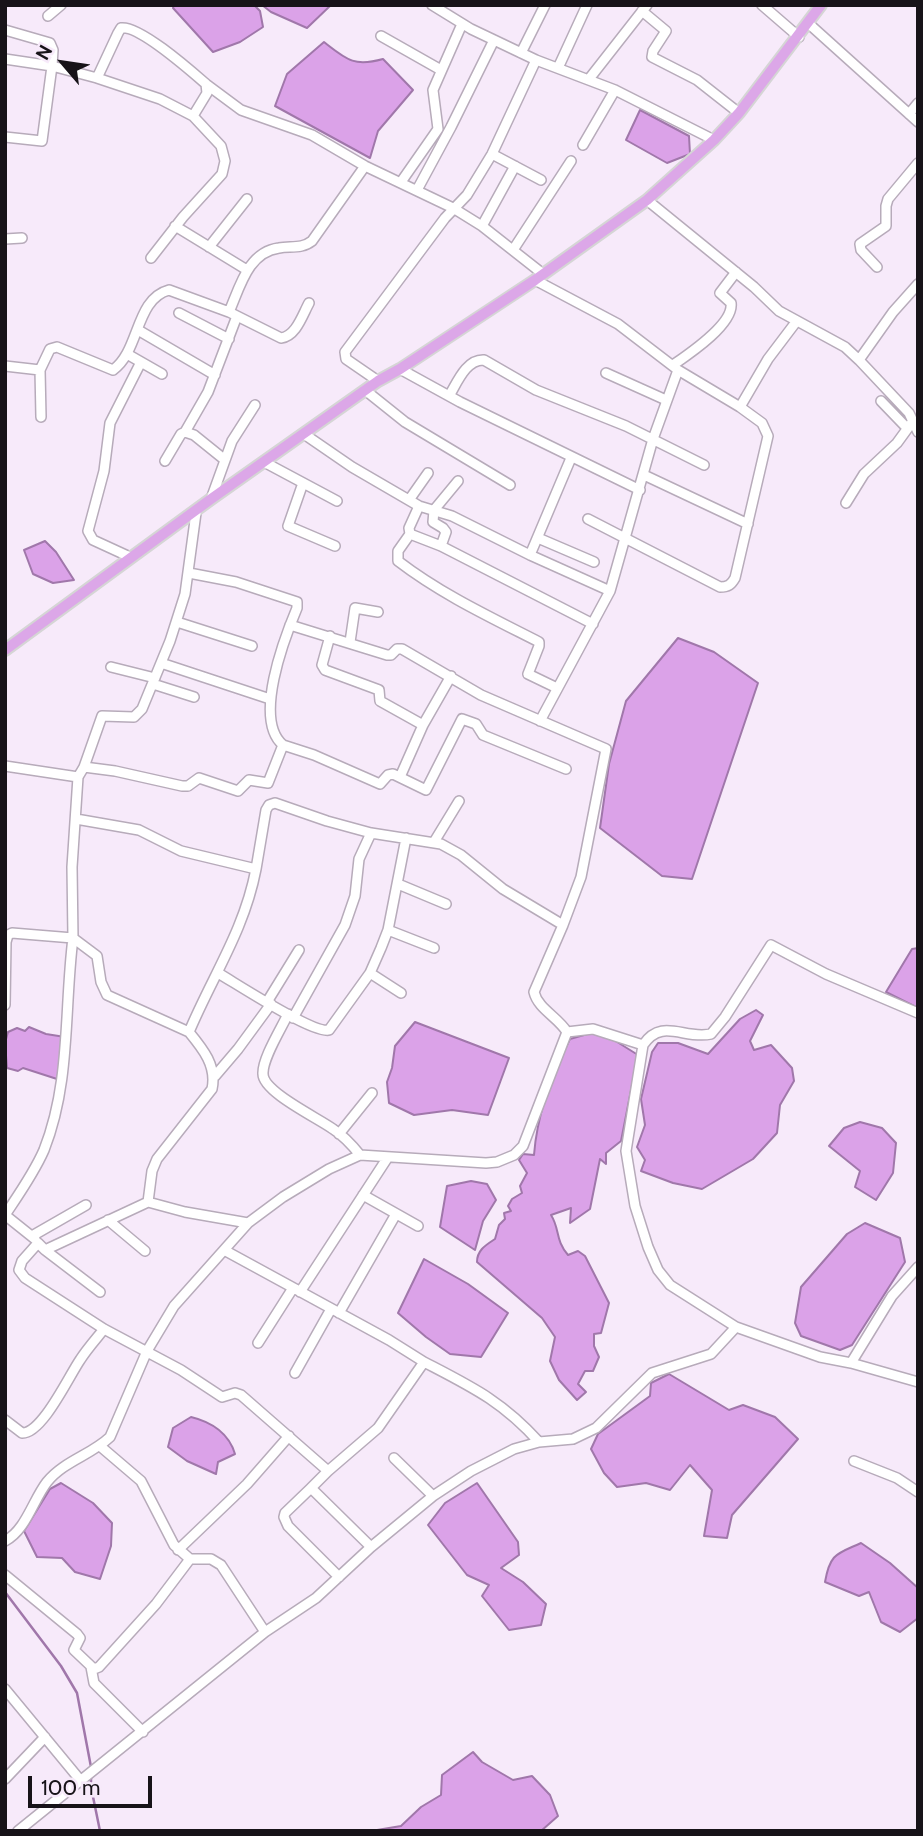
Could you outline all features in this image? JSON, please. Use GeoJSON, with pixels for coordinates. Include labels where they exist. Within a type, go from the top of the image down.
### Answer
{"type":"FeatureCollection","features":[{"type":"Feature","properties":{"kind":"main road"},"geometry":{"type":"LineString","coordinates":[[5,650],[130,557],[196,513],[211,499],[377,381],[400,369],[539,277],[647,200],[714,141],[739,113],[821,5]]}},
{"type":"Feature","properties":{"kind":"street"},"geometry":{"type":"LineString","coordinates":[[48,16],[61,5]]}},
{"type":"Feature","properties":{"kind":"street"},"geometry":{"type":"LineString","coordinates":[[432,5],[494,40],[536,60],[615,90],[714,141]]}},
{"type":"Feature","properties":{"kind":"street"},"geometry":{"type":"LineString","coordinates":[[521,53],[545,5]]}},
{"type":"Feature","properties":{"kind":"street"},"geometry":{"type":"LineString","coordinates":[[558,68],[587,5]]}},
{"type":"Feature","properties":{"kind":"street"},"geometry":{"type":"LineString","coordinates":[[762,5],[799,37]]}},
{"type":"Feature","properties":{"kind":"street"},"geometry":{"type":"LineString","coordinates":[[589,79],[644,8],[666,31],[652,57],[697,80],[739,113]]}},
{"type":"Feature","properties":{"kind":"street"},"geometry":{"type":"LineString","coordinates":[[808,23],[918,122]]}},
{"type":"Feature","properties":{"kind":"street"},"geometry":{"type":"LineString","coordinates":[[401,182],[438,130],[433,90],[462,24]]}},
{"type":"Feature","properties":{"kind":"street"},"geometry":{"type":"LineString","coordinates":[[97,78],[121,28],[126,27],[142,35],[241,110],[312,135],[365,166],[453,208],[482,226],[513,250],[539,277],[618,324],[676,368],[762,423],[768,436],[732,584],[720,587],[587,519]]}},
{"type":"Feature","properties":{"kind":"street"},"geometry":{"type":"LineString","coordinates":[[5,30],[50,43],[53,50],[42,141],[5,137]]}},
{"type":"Feature","properties":{"kind":"street"},"geometry":{"type":"LineString","coordinates":[[381,36],[441,71]]}},
{"type":"Feature","properties":{"kind":"street"},"geometry":{"type":"LineString","coordinates":[[417,190],[494,40]]}},
{"type":"Feature","properties":{"kind":"street"},"geometry":{"type":"LineString","coordinates":[[5,59],[52,66],[152,96],[193,116],[221,146],[224,154],[222,174],[151,258]]}},
{"type":"Feature","properties":{"kind":"street"},"geometry":{"type":"LineString","coordinates":[[377,381],[346,359],[345,352],[453,208],[467,195],[492,154],[536,60]]}},
{"type":"Feature","properties":{"kind":"street"},"geometry":{"type":"LineString","coordinates":[[193,116],[207,93],[206,84]]}},
{"type":"Feature","properties":{"kind":"street"},"geometry":{"type":"LineString","coordinates":[[583,145],[615,90]]}},
{"type":"Feature","properties":{"kind":"street"},"geometry":{"type":"LineString","coordinates":[[909,114],[918,103]]}},
{"type":"Feature","properties":{"kind":"street"},"geometry":{"type":"LineString","coordinates":[[492,154],[541,180]]}},
{"type":"Feature","properties":{"kind":"street"},"geometry":{"type":"LineString","coordinates":[[513,250],[571,161]]}},
{"type":"Feature","properties":{"kind":"street"},"geometry":{"type":"LineString","coordinates":[[877,267],[861,250],[860,244],[886,226],[888,199],[918,163]]}},
{"type":"Feature","properties":{"kind":"street"},"geometry":{"type":"LineString","coordinates":[[165,461],[181,434],[185,432],[215,375],[229,339],[233,314],[247,270],[254,260],[269,251],[301,247],[312,241],[365,166]]}},
{"type":"Feature","properties":{"kind":"street"},"geometry":{"type":"LineString","coordinates":[[482,226],[515,166]]}},
{"type":"Feature","properties":{"kind":"street"},"geometry":{"type":"LineString","coordinates":[[209,247],[247,200]]}},
{"type":"Feature","properties":{"kind":"street"},"geometry":{"type":"LineString","coordinates":[[647,200],[736,272],[779,311],[845,347],[909,413],[910,425],[894,446],[864,474],[846,503]]}},
{"type":"Feature","properties":{"kind":"street"},"geometry":{"type":"LineString","coordinates":[[176,226],[247,270]]}},
{"type":"Feature","properties":{"kind":"street"},"geometry":{"type":"LineString","coordinates":[[5,239],[22,238]]}},
{"type":"Feature","properties":{"kind":"street"},"geometry":{"type":"LineString","coordinates":[[540,721],[610,591],[676,368],[708,341],[731,310],[731,303],[720,293],[736,272]]}},
{"type":"Feature","properties":{"kind":"street"},"geometry":{"type":"LineString","coordinates":[[859,360],[893,312],[918,284]]}},
{"type":"Feature","properties":{"kind":"street"},"geometry":{"type":"LineString","coordinates":[[41,417],[40,370],[54,347],[62,347],[113,370],[127,354],[150,302],[156,295],[169,290],[233,314],[285,338],[294,331],[309,303]]}},
{"type":"Feature","properties":{"kind":"street"},"geometry":{"type":"LineString","coordinates":[[179,313],[229,339]]}},
{"type":"Feature","properties":{"kind":"street"},"geometry":{"type":"LineString","coordinates":[[740,407],[768,359],[796,322]]}},
{"type":"Feature","properties":{"kind":"street"},"geometry":{"type":"LineString","coordinates":[[138,330],[215,375]]}},
{"type":"Feature","properties":{"kind":"street"},"geometry":{"type":"LineString","coordinates":[[127,354],[162,374]]}},
{"type":"Feature","properties":{"kind":"street"},"geometry":{"type":"LineString","coordinates":[[449,396],[468,365],[478,359],[484,360],[536,390],[653,439],[704,465]]}},
{"type":"Feature","properties":{"kind":"street"},"geometry":{"type":"LineString","coordinates":[[130,557],[93,540],[88,531],[104,471],[110,423],[141,362]]}},
{"type":"Feature","properties":{"kind":"street"},"geometry":{"type":"LineString","coordinates":[[5,366],[40,370]]}},
{"type":"Feature","properties":{"kind":"street"},"geometry":{"type":"LineString","coordinates":[[400,369],[571,458],[639,490]]}},
{"type":"Feature","properties":{"kind":"street"},"geometry":{"type":"LineString","coordinates":[[606,373],[666,400]]}},
{"type":"Feature","properties":{"kind":"street"},"geometry":{"type":"LineString","coordinates":[[365,390],[405,422],[510,485]]}},
{"type":"Feature","properties":{"kind":"street"},"geometry":{"type":"LineString","coordinates":[[881,401],[918,432]]}},
{"type":"Feature","properties":{"kind":"street"},"geometry":{"type":"LineString","coordinates":[[211,499],[236,434],[255,405]]}},
{"type":"Feature","properties":{"kind":"street"},"geometry":{"type":"LineString","coordinates":[[185,432],[194,435],[225,460]]}},
{"type":"Feature","properties":{"kind":"street"},"geometry":{"type":"LineString","coordinates":[[304,434],[352,467],[419,506],[434,510],[610,591]]}},
{"type":"Feature","properties":{"kind":"street"},"geometry":{"type":"LineString","coordinates":[[530,555],[571,458]]}},
{"type":"Feature","properties":{"kind":"street"},"geometry":{"type":"LineString","coordinates":[[264,462],[337,501]]}},
{"type":"Feature","properties":{"kind":"street"},"geometry":{"type":"LineString","coordinates":[[409,500],[428,473]]}},
{"type":"Feature","properties":{"kind":"street"},"geometry":{"type":"LineString","coordinates":[[644,475],[748,524]]}},
{"type":"Feature","properties":{"kind":"street"},"geometry":{"type":"LineString","coordinates":[[441,546],[446,532],[433,522],[434,510],[458,481]]}},
{"type":"Feature","properties":{"kind":"street"},"geometry":{"type":"LineString","coordinates":[[303,483],[288,526],[335,546]]}},
{"type":"Feature","properties":{"kind":"street"},"geometry":{"type":"LineString","coordinates":[[419,506],[409,528],[410,534],[398,551],[398,561],[440,592],[539,642],[528,674],[557,688]]}},
{"type":"Feature","properties":{"kind":"street"},"geometry":{"type":"LineString","coordinates":[[100,1292],[5,1215],[40,1159],[56,1107],[65,1060],[73,938],[72,867],[78,777],[102,716],[138,716],[154,681],[177,622],[189,573],[196,513]]}},
{"type":"Feature","properties":{"kind":"street"},"geometry":{"type":"LineString","coordinates":[[410,534],[441,546],[593,624]]}},
{"type":"Feature","properties":{"kind":"street"},"geometry":{"type":"LineString","coordinates":[[538,538],[594,562]]}},
{"type":"Feature","properties":{"kind":"street"},"geometry":{"type":"LineString","coordinates":[[189,573],[236,582],[298,604],[270,699],[271,725],[276,739],[283,745],[314,755],[380,784],[390,774],[426,789],[462,719],[476,724],[482,735],[566,769]]}},
{"type":"Feature","properties":{"kind":"street"},"geometry":{"type":"LineString","coordinates":[[350,642],[355,608],[378,612]]}},
{"type":"Feature","properties":{"kind":"street"},"geometry":{"type":"LineString","coordinates":[[177,622],[252,646]]}},
{"type":"Feature","properties":{"kind":"street"},"geometry":{"type":"LineString","coordinates":[[290,625],[389,655],[396,649],[402,649],[481,695],[592,741],[606,750],[581,877],[534,992],[539,1004],[557,1018],[567,1032]]}},
{"type":"Feature","properties":{"kind":"street"},"geometry":{"type":"LineString","coordinates":[[330,636],[322,666],[325,670],[379,690],[380,701],[423,725]]}},
{"type":"Feature","properties":{"kind":"street"},"geometry":{"type":"LineString","coordinates":[[160,663],[270,699]]}},
{"type":"Feature","properties":{"kind":"street"},"geometry":{"type":"LineString","coordinates":[[111,667],[194,696]]}},
{"type":"Feature","properties":{"kind":"street"},"geometry":{"type":"LineString","coordinates":[[400,777],[423,725],[451,676]]}},
{"type":"Feature","properties":{"kind":"street"},"geometry":{"type":"LineString","coordinates":[[84,767],[182,786],[188,786],[195,778],[200,778],[238,791],[249,780],[268,783],[283,745]]}},
{"type":"Feature","properties":{"kind":"street"},"geometry":{"type":"LineString","coordinates":[[5,766],[78,777]]}},
{"type":"Feature","properties":{"kind":"street"},"geometry":{"type":"LineString","coordinates":[[434,842],[459,801]]}},
{"type":"Feature","properties":{"kind":"street"},"geometry":{"type":"LineString","coordinates":[[189,1032],[241,926],[251,894],[267,810],[272,803],[371,833],[434,842],[461,855],[503,889],[563,925]]}},
{"type":"Feature","properties":{"kind":"street"},"geometry":{"type":"LineString","coordinates":[[76,819],[131,828],[150,834],[181,851],[256,869]]}},
{"type":"Feature","properties":{"kind":"street"},"geometry":{"type":"LineString","coordinates":[[360,1155],[339,1134],[279,1094],[264,1080],[262,1072],[290,1016],[345,925],[355,896],[359,859],[371,833]]}},
{"type":"Feature","properties":{"kind":"street"},"geometry":{"type":"LineString","coordinates":[[218,973],[290,1016],[320,1031],[329,1030],[370,973],[388,930],[406,838]]}},
{"type":"Feature","properties":{"kind":"street"},"geometry":{"type":"LineString","coordinates":[[398,884],[446,904]]}},
{"type":"Feature","properties":{"kind":"street"},"geometry":{"type":"LineString","coordinates":[[388,930],[435,948]]}},
{"type":"Feature","properties":{"kind":"street"},"geometry":{"type":"LineString","coordinates":[[5,1005],[8,935],[73,938],[97,956],[101,982],[107,995],[189,1032],[207,1056],[215,1076]]}},
{"type":"Feature","properties":{"kind":"street"},"geometry":{"type":"LineString","coordinates":[[918,1013],[826,974],[771,945],[725,1017],[711,1034],[658,1031],[649,1036],[642,1045],[626,1151],[635,1206],[648,1247],[670,1285],[736,1327],[820,1357],[918,1382]]}},
{"type":"Feature","properties":{"kind":"street"},"geometry":{"type":"LineString","coordinates":[[148,1202],[152,1171],[157,1159],[208,1095],[215,1076],[238,1049],[269,1003],[299,950]]}},
{"type":"Feature","properties":{"kind":"street"},"geometry":{"type":"LineString","coordinates":[[370,973],[401,993]]}},
{"type":"Feature","properties":{"kind":"street"},"geometry":{"type":"LineString","coordinates":[[567,1032],[593,1029],[642,1045]]}},
{"type":"Feature","properties":{"kind":"street"},"geometry":{"type":"LineString","coordinates":[[5,1541],[18,1531],[41,1491],[55,1474],[110,1437],[147,1351],[174,1306],[248,1223],[321,1173],[360,1155],[486,1163],[514,1155],[528,1138],[567,1032]]}},
{"type":"Feature","properties":{"kind":"street"},"geometry":{"type":"LineString","coordinates":[[339,1134],[372,1093]]}},
{"type":"Feature","properties":{"kind":"street"},"geometry":{"type":"LineString","coordinates":[[258,1343],[388,1157]]}},
{"type":"Feature","properties":{"kind":"street"},"geometry":{"type":"LineString","coordinates":[[362,1195],[418,1226]]}},
{"type":"Feature","properties":{"kind":"street"},"geometry":{"type":"LineString","coordinates":[[38,1243],[108,1220],[148,1202],[185,1212],[248,1223]]}},
{"type":"Feature","properties":{"kind":"street"},"geometry":{"type":"LineString","coordinates":[[86,1205],[38,1243],[20,1266],[21,1275],[104,1329],[147,1351],[222,1397],[235,1393],[242,1395],[328,1471]]}},
{"type":"Feature","properties":{"kind":"street"},"geometry":{"type":"LineString","coordinates":[[295,1373],[396,1214]]}},
{"type":"Feature","properties":{"kind":"street"},"geometry":{"type":"LineString","coordinates":[[108,1220],[145,1251]]}},
{"type":"Feature","properties":{"kind":"street"},"geometry":{"type":"LineString","coordinates":[[224,1250],[493,1399],[518,1419],[539,1442]]}},
{"type":"Feature","properties":{"kind":"street"},"geometry":{"type":"LineString","coordinates":[[851,1363],[892,1296],[918,1267]]}},
{"type":"Feature","properties":{"kind":"street"},"geometry":{"type":"LineString","coordinates":[[18,1831],[265,1632],[316,1598],[371,1547],[433,1496],[498,1456],[539,1442],[573,1439],[596,1428],[652,1373],[711,1354],[736,1327]]}},
{"type":"Feature","properties":{"kind":"street"},"geometry":{"type":"LineString","coordinates":[[5,1420],[22,1433],[32,1431],[104,1329]]}},
{"type":"Feature","properties":{"kind":"street"},"geometry":{"type":"LineString","coordinates":[[339,1577],[288,1526],[284,1517],[328,1471],[378,1428],[424,1362]]}},
{"type":"Feature","properties":{"kind":"street"},"geometry":{"type":"LineString","coordinates":[[178,1550],[247,1484],[289,1436]]}},
{"type":"Feature","properties":{"kind":"street"},"geometry":{"type":"LineString","coordinates":[[100,1446],[141,1481],[178,1550],[190,1559],[211,1559],[220,1565],[265,1632]]}},
{"type":"Feature","properties":{"kind":"street"},"geometry":{"type":"LineString","coordinates":[[394,1458],[433,1496]]}},
{"type":"Feature","properties":{"kind":"street"},"geometry":{"type":"LineString","coordinates":[[854,1461],[897,1478],[918,1492]]}},
{"type":"Feature","properties":{"kind":"street"},"geometry":{"type":"LineString","coordinates":[[311,1488],[371,1547]]}},
{"type":"Feature","properties":{"kind":"street"},"geometry":{"type":"LineString","coordinates":[[91,1667],[99,1667],[156,1604],[190,1559]]}},
{"type":"Feature","properties":{"kind":"street"},"geometry":{"type":"LineString","coordinates":[[5,1575],[79,1637],[74,1650],[91,1667],[94,1683],[143,1732]]}},
{"type":"Feature","properties":{"kind":"street"},"geometry":{"type":"LineString","coordinates":[[5,1689],[45,1737],[88,1775]]}},
{"type":"Feature","properties":{"kind":"street"},"geometry":{"type":"LineString","coordinates":[[5,1708],[14,1700]]}},
{"type":"Feature","properties":{"kind":"street"},"geometry":{"type":"LineString","coordinates":[[5,1779],[45,1737]]}},
{"type":"Feature","properties":{"kind":"shaded area"},"geometry":{"type":"Polygon","coordinates":[[[174,5],[254,5],[260,11],[263,27],[240,42],[213,52],[173,8],[174,5]]]}},
{"type":"Feature","properties":{"kind":"shaded area"},"geometry":{"type":"Polygon","coordinates":[[[262,5],[331,5],[307,28],[271,12],[262,5]]]}},
{"type":"Feature","properties":{"kind":"shaded area"},"geometry":{"type":"Polygon","coordinates":[[[324,42],[351,60],[365,62],[383,59],[413,90],[378,131],[370,158],[275,106],[287,74],[324,42]]]}},
{"type":"Feature","properties":{"kind":"shaded area"},"geometry":{"type":"Polygon","coordinates":[[[640,110],[689,136],[690,154],[667,163],[626,140],[640,110]]]}},
{"type":"Feature","properties":{"kind":"shaded area"},"geometry":{"type":"Polygon","coordinates":[[[45,541],[56,552],[74,580],[53,583],[33,574],[24,550],[45,541]]]}},
{"type":"Feature","properties":{"kind":"shaded area"},"geometry":{"type":"Polygon","coordinates":[[[678,638],[714,652],[758,683],[692,879],[662,876],[600,828],[609,764],[626,701],[678,638]]]}},
{"type":"Feature","properties":{"kind":"shaded area"},"geometry":{"type":"Polygon","coordinates":[[[918,948],[918,1008],[886,992],[912,949],[918,948]]]}},
{"type":"Feature","properties":{"kind":"shaded area"},"geometry":{"type":"Polygon","coordinates":[[[756,1010],[763,1015],[750,1041],[754,1050],[771,1045],[792,1068],[794,1081],[780,1105],[777,1133],[753,1159],[702,1189],[673,1183],[641,1171],[645,1160],[637,1147],[645,1125],[641,1099],[652,1052],[658,1043],[678,1043],[708,1054],[740,1019],[756,1010]]]}},
{"type":"Feature","properties":{"kind":"shaded area"},"geometry":{"type":"Polygon","coordinates":[[[415,1022],[509,1058],[488,1115],[452,1110],[414,1115],[389,1103],[387,1082],[395,1046],[415,1022]]]}},
{"type":"Feature","properties":{"kind":"shaded area"},"geometry":{"type":"Polygon","coordinates":[[[29,1027],[46,1034],[65,1037],[57,1079],[23,1068],[18,1071],[7,1068],[5,1043],[8,1032],[17,1028],[25,1031],[29,1027]]]}},
{"type":"Feature","properties":{"kind":"shaded area"},"geometry":{"type":"Polygon","coordinates":[[[591,1033],[614,1040],[638,1055],[621,1141],[606,1153],[606,1164],[600,1159],[590,1209],[570,1223],[571,1208],[551,1215],[564,1250],[568,1255],[578,1251],[585,1256],[609,1303],[601,1333],[594,1334],[594,1346],[599,1357],[593,1371],[585,1371],[578,1384],[586,1392],[577,1400],[559,1380],[550,1361],[555,1337],[542,1318],[477,1262],[477,1258],[480,1251],[495,1239],[499,1225],[505,1219],[504,1213],[511,1211],[508,1206],[512,1199],[522,1193],[520,1186],[527,1173],[519,1160],[523,1154],[534,1155],[546,1095],[570,1039],[591,1033]]]}},
{"type":"Feature","properties":{"kind":"shaded area"},"geometry":{"type":"Polygon","coordinates":[[[860,1122],[882,1128],[896,1143],[893,1173],[876,1200],[855,1187],[860,1171],[829,1146],[844,1128],[860,1122]]]}},
{"type":"Feature","properties":{"kind":"shaded area"},"geometry":{"type":"Polygon","coordinates":[[[471,1181],[487,1184],[496,1200],[483,1221],[475,1250],[440,1227],[447,1186],[471,1181]]]}},
{"type":"Feature","properties":{"kind":"shaded area"},"geometry":{"type":"Polygon","coordinates":[[[865,1223],[900,1238],[905,1262],[852,1345],[840,1350],[801,1336],[795,1323],[801,1287],[847,1234],[865,1223]]]}},
{"type":"Feature","properties":{"kind":"shaded area"},"geometry":{"type":"Polygon","coordinates":[[[424,1259],[468,1284],[508,1313],[481,1357],[450,1354],[398,1313],[424,1259]]]}},
{"type":"Feature","properties":{"kind":"shaded area"},"geometry":{"type":"Polygon","coordinates":[[[669,1374],[729,1410],[743,1405],[775,1417],[798,1439],[732,1515],[727,1538],[704,1536],[712,1490],[690,1465],[670,1490],[646,1483],[617,1487],[604,1473],[591,1449],[598,1434],[650,1396],[651,1383],[669,1374]]]}},
{"type":"Feature","properties":{"kind":"shaded area"},"geometry":{"type":"Polygon","coordinates":[[[191,1417],[206,1422],[229,1440],[235,1454],[218,1462],[216,1474],[187,1461],[168,1447],[173,1428],[191,1417]]]}},
{"type":"Feature","properties":{"kind":"shaded area"},"geometry":{"type":"Polygon","coordinates":[[[61,1483],[93,1503],[112,1523],[111,1546],[100,1579],[75,1572],[62,1558],[37,1557],[24,1531],[50,1489],[61,1483]]]}},
{"type":"Feature","properties":{"kind":"shaded area"},"geometry":{"type":"Polygon","coordinates":[[[477,1483],[518,1542],[519,1555],[501,1568],[523,1582],[546,1604],[541,1625],[509,1630],[482,1596],[489,1585],[467,1575],[428,1525],[445,1503],[477,1483]]]}},
{"type":"Feature","properties":{"kind":"shaded area"},"geometry":{"type":"Polygon","coordinates":[[[861,1543],[890,1563],[918,1588],[918,1618],[900,1632],[881,1622],[869,1592],[859,1596],[825,1582],[832,1560],[861,1543]]]}},
{"type":"Feature","properties":{"kind":"shaded area"},"geometry":{"type":"Polygon","coordinates":[[[473,1752],[482,1762],[513,1780],[532,1776],[550,1795],[558,1816],[541,1831],[371,1831],[401,1826],[421,1807],[441,1795],[442,1775],[473,1752]]]}},
{"type":"Feature","properties":{"kind":"waterway"},"geometry":{"type":"LineString","coordinates":[[5,1592],[61,1666],[77,1693],[91,1767]]}},
{"type":"Feature","properties":{"kind":"waterway"},"geometry":{"type":"LineString","coordinates":[[91,1774],[100,1831]]}}]}
